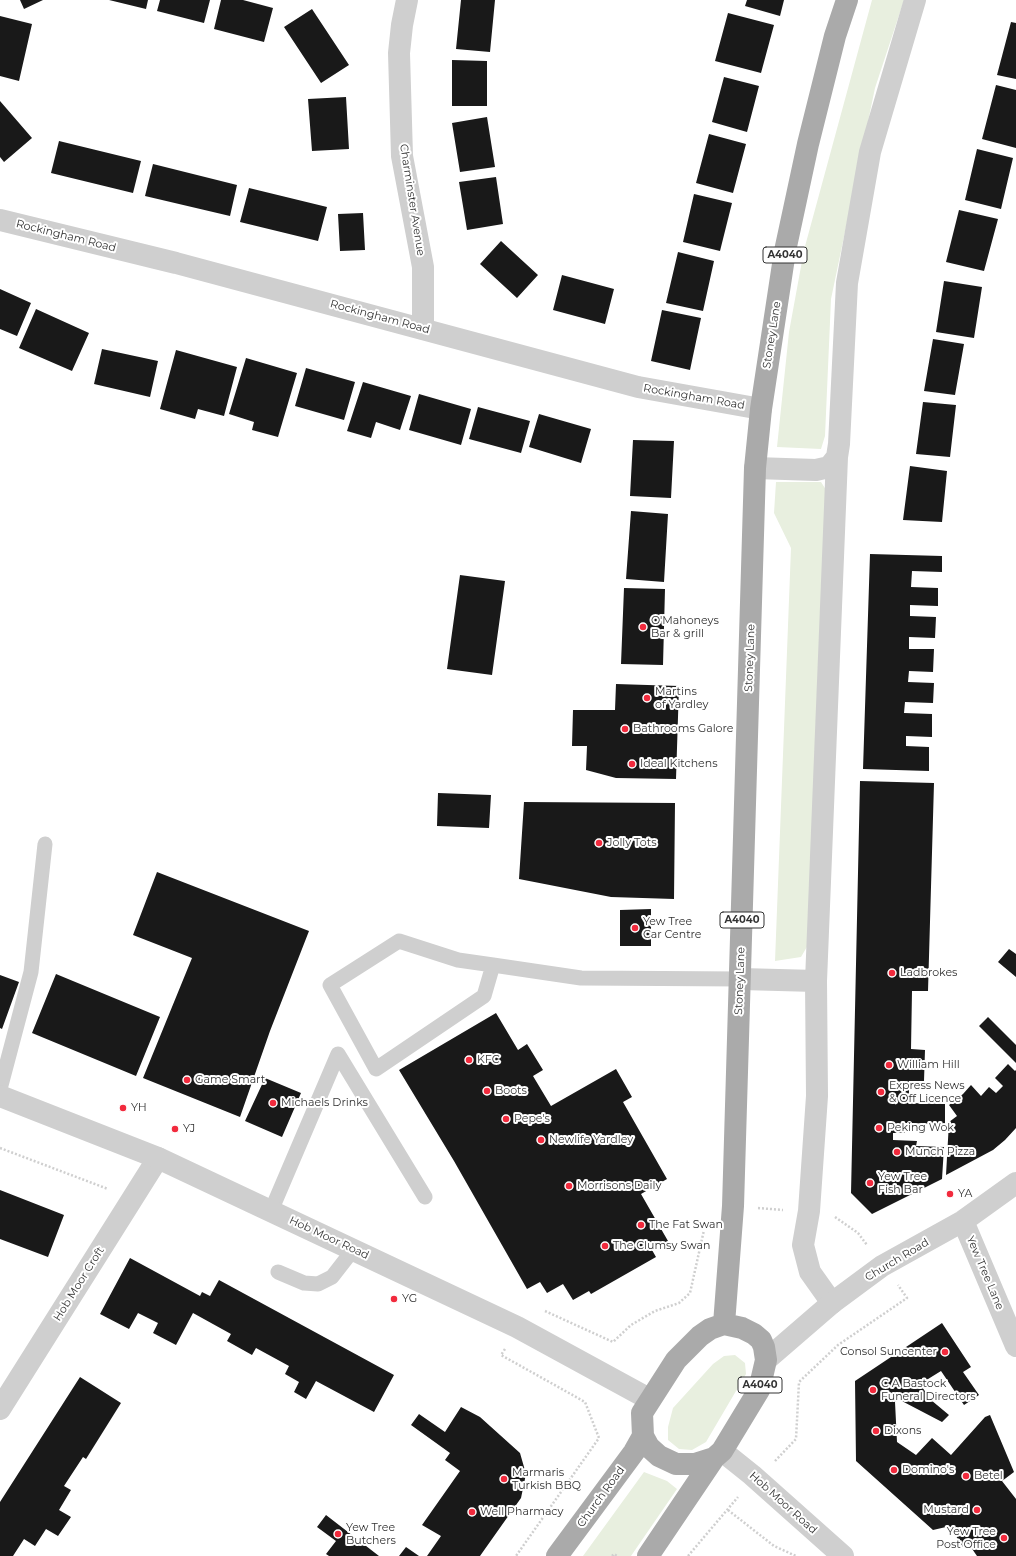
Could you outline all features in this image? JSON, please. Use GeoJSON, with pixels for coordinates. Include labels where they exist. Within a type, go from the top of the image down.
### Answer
{"type":"FeatureCollection","features":[{"type":"Feature","properties":{"kind":"main road","name":"Stoney Lane"},"geometry":{"type":"LineString","coordinates":[[724,1324],[733,1206],[755,468],[761,409],[787,243],[821,90],[835,36],[847,0]]}},
{"type":"Feature","properties":{"kind":"main road","name":"A4040"},"geometry":{"type":"LineString","coordinates":[[648,1556],[718,1455],[759,1390],[766,1360],[764,1347],[761,1340],[754,1334],[742,1328],[724,1324]]}},
{"type":"Feature","properties":{"kind":"main road"},"geometry":{"type":"LineString","coordinates":[[718,1455],[695,1464],[676,1464],[660,1456],[649,1447],[643,1436],[642,1413],[649,1399],[676,1360],[700,1336],[710,1329],[724,1324]]}},
{"type":"Feature","properties":{"kind":"main road","name":"Church Road"},"geometry":{"type":"LineString","coordinates":[[557,1556],[634,1452],[643,1436]]}},
{"type":"Feature","properties":{"kind":"street","name":"Charminster Avenue"},"geometry":{"type":"LineString","coordinates":[[407,0],[402,25],[399,53],[402,156],[423,267],[423,329]]}},
{"type":"Feature","properties":{"kind":"street"},"geometry":{"type":"LineString","coordinates":[[832,1303],[810,1272],[803,1245],[809,1211],[817,1096],[816,981],[837,457],[839,444],[848,275],[870,152],[915,0]]}},
{"type":"Feature","properties":{"kind":"street","name":"Rockingham Road"},"geometry":{"type":"LineString","coordinates":[[0,220],[176,263],[638,387],[761,409]]}},
{"type":"Feature","properties":{"kind":"street"},"geometry":{"type":"LineString","coordinates":[[755,468],[816,470],[829,467],[837,457]]}},
{"type":"Feature","properties":{"kind":"street"},"geometry":{"type":"LineString","coordinates":[[740,978],[816,981]]}},
{"type":"Feature","properties":{"kind":"street","name":"Hob Moor Road"},"geometry":{"type":"LineString","coordinates":[[0,1096],[158,1158],[517,1327],[649,1399]]}},
{"type":"Feature","properties":{"kind":"street","name":"Hob Moor Croft"},"geometry":{"type":"LineString","coordinates":[[0,1409],[158,1158]]}},
{"type":"Feature","properties":{"kind":"street","name":"Church Road"},"geometry":{"type":"LineString","coordinates":[[766,1360],[832,1303],[882,1266],[963,1221],[1016,1183]]}},
{"type":"Feature","properties":{"kind":"street","name":"Yew Tree Lane"},"geometry":{"type":"LineString","coordinates":[[963,1221],[1016,1346]]}},
{"type":"Feature","properties":{"kind":"street","name":"Hob Moor Road"},"geometry":{"type":"LineString","coordinates":[[718,1455],[752,1475],[842,1556]]}},
{"type":"Feature","properties":{"kind":"lane"},"geometry":{"type":"LineString","coordinates":[[0,1089],[31,972],[45,844]]}},
{"type":"Feature","properties":{"kind":"lane"},"geometry":{"type":"LineString","coordinates":[[493,965],[484,996],[376,1069],[330,985],[399,941],[458,960],[493,965],[581,978],[740,978]]}},
{"type":"Feature","properties":{"kind":"lane"},"geometry":{"type":"LineString","coordinates":[[270,1211],[338,1054],[425,1197]]}},
{"type":"Feature","properties":{"kind":"lane"},"geometry":{"type":"LineString","coordinates":[[278,1272],[304,1283],[318,1284],[332,1277],[354,1250]]}},
{"type":"Feature","properties":{"kind":"path"},"geometry":{"type":"LineString","coordinates":[[0,1148],[133,1199]]}},
{"type":"Feature","properties":{"kind":"path"},"geometry":{"type":"LineString","coordinates":[[501,1355],[585,1402],[599,1438],[516,1556]]}},
{"type":"Feature","properties":{"kind":"path"},"geometry":{"type":"LineString","coordinates":[[728,1510],[774,1546],[796,1556]]}},
{"type":"Feature","properties":{"kind":"path"},"geometry":{"type":"LineString","coordinates":[[612,1556],[614,1554],[617,1556]]}},
{"type":"Feature","properties":{"kind":"green space"},"geometry":{"type":"Polygon","coordinates":[[[872,0],[904,0],[875,88],[831,299],[825,436],[821,449],[777,447],[789,332],[804,250],[872,0]]]}},
{"type":"Feature","properties":{"kind":"green space"},"geometry":{"type":"Polygon","coordinates":[[[776,482],[821,482],[828,493],[808,945],[801,957],[775,961],[791,548],[774,513],[776,482]]]}},
{"type":"Feature","properties":{"kind":"green space"},"geometry":{"type":"Polygon","coordinates":[[[735,1355],[745,1363],[746,1374],[706,1442],[692,1450],[679,1449],[668,1440],[668,1427],[673,1408],[713,1364],[724,1356],[735,1355]]]}},
{"type":"Feature","properties":{"kind":"green space"},"geometry":{"type":"Polygon","coordinates":[[[644,1472],[667,1481],[677,1489],[631,1556],[583,1556],[644,1472]]]}},
{"type":"Feature","properties":{"kind":"building"},"geometry":{"type":"Polygon","coordinates":[[[20,0],[43,0],[24,9],[20,0]]]}},
{"type":"Feature","properties":{"kind":"building"},"geometry":{"type":"Polygon","coordinates":[[[109,0],[148,0],[146,9],[109,0]]]}},
{"type":"Feature","properties":{"kind":"building"},"geometry":{"type":"Polygon","coordinates":[[[160,0],[210,0],[204,23],[157,11],[160,0]]]}},
{"type":"Feature","properties":{"kind":"building"},"geometry":{"type":"Polygon","coordinates":[[[221,0],[243,0],[273,8],[264,42],[214,29],[221,0]]]}},
{"type":"Feature","properties":{"kind":"building"},"geometry":{"type":"Polygon","coordinates":[[[461,0],[495,0],[490,52],[456,49],[461,0]]]}},
{"type":"Feature","properties":{"kind":"building"},"geometry":{"type":"Polygon","coordinates":[[[747,0],[784,0],[780,16],[745,6],[747,0]]]}},
{"type":"Feature","properties":{"kind":"building"},"geometry":{"type":"Polygon","coordinates":[[[312,9],[349,65],[321,83],[284,27],[312,9]]]}},
{"type":"Feature","properties":{"kind":"building"},"geometry":{"type":"Polygon","coordinates":[[[728,13],[774,25],[761,73],[715,61],[728,13]]]}},
{"type":"Feature","properties":{"kind":"building"},"geometry":{"type":"Polygon","coordinates":[[[0,16],[32,24],[19,81],[0,76],[0,16]]]}},
{"type":"Feature","properties":{"kind":"building"},"geometry":{"type":"Polygon","coordinates":[[[1011,22],[1016,23],[1016,79],[997,75],[1011,22]]]}},
{"type":"Feature","properties":{"kind":"building"},"geometry":{"type":"Polygon","coordinates":[[[452,60],[487,61],[487,106],[452,106],[452,60]]]}},
{"type":"Feature","properties":{"kind":"building"},"geometry":{"type":"Polygon","coordinates":[[[724,77],[759,86],[747,132],[712,122],[724,77]]]}},
{"type":"Feature","properties":{"kind":"building"},"geometry":{"type":"Polygon","coordinates":[[[996,85],[1016,90],[1016,148],[982,139],[996,85]]]}},
{"type":"Feature","properties":{"kind":"building"},"geometry":{"type":"Polygon","coordinates":[[[346,97],[349,149],[312,151],[308,99],[346,97]]]}},
{"type":"Feature","properties":{"kind":"building"},"geometry":{"type":"Polygon","coordinates":[[[0,101],[32,138],[4,162],[0,157],[0,101]]]}},
{"type":"Feature","properties":{"kind":"building"},"geometry":{"type":"Polygon","coordinates":[[[487,117],[495,167],[460,172],[452,123],[487,117]]]}},
{"type":"Feature","properties":{"kind":"building"},"geometry":{"type":"Polygon","coordinates":[[[709,134],[746,144],[733,193],[696,183],[709,134]]]}},
{"type":"Feature","properties":{"kind":"building"},"geometry":{"type":"Polygon","coordinates":[[[59,141],[141,161],[133,193],[51,173],[59,141]]]}},
{"type":"Feature","properties":{"kind":"building"},"geometry":{"type":"Polygon","coordinates":[[[977,149],[1013,158],[1001,209],[965,200],[977,149]]]}},
{"type":"Feature","properties":{"kind":"building"},"geometry":{"type":"Polygon","coordinates":[[[153,164],[237,185],[230,216],[145,196],[153,164]]]}},
{"type":"Feature","properties":{"kind":"building"},"geometry":{"type":"Polygon","coordinates":[[[496,177],[503,224],[467,230],[459,182],[496,177]]]}},
{"type":"Feature","properties":{"kind":"building"},"geometry":{"type":"Polygon","coordinates":[[[249,188],[327,207],[318,241],[240,222],[249,188]]]}},
{"type":"Feature","properties":{"kind":"building"},"geometry":{"type":"Polygon","coordinates":[[[694,194],[732,203],[720,251],[683,242],[694,194]]]}},
{"type":"Feature","properties":{"kind":"building"},"geometry":{"type":"Polygon","coordinates":[[[959,210],[998,219],[984,271],[946,262],[959,210]]]}},
{"type":"Feature","properties":{"kind":"building"},"geometry":{"type":"Polygon","coordinates":[[[363,213],[365,250],[340,251],[338,214],[363,213]]]}},
{"type":"Feature","properties":{"kind":"building"},"geometry":{"type":"Polygon","coordinates":[[[501,241],[538,275],[517,298],[480,264],[501,241]]]}},
{"type":"Feature","properties":{"kind":"building"},"geometry":{"type":"Polygon","coordinates":[[[678,252],[714,261],[703,311],[666,303],[678,252]]]}},
{"type":"Feature","properties":{"kind":"building"},"geometry":{"type":"Polygon","coordinates":[[[562,275],[614,289],[605,324],[553,310],[562,275]]]}},
{"type":"Feature","properties":{"kind":"building"},"geometry":{"type":"Polygon","coordinates":[[[944,281],[982,287],[974,338],[936,332],[944,281]]]}},
{"type":"Feature","properties":{"kind":"building"},"geometry":{"type":"Polygon","coordinates":[[[0,289],[31,303],[17,336],[0,329],[0,289]]]}},
{"type":"Feature","properties":{"kind":"building"},"geometry":{"type":"Polygon","coordinates":[[[36,309],[89,333],[72,371],[19,348],[36,309]]]}},
{"type":"Feature","properties":{"kind":"building"},"geometry":{"type":"Polygon","coordinates":[[[662,310],[701,318],[690,370],[651,361],[662,310]]]}},
{"type":"Feature","properties":{"kind":"building"},"geometry":{"type":"Polygon","coordinates":[[[933,339],[964,344],[955,395],[924,391],[933,339]]]}},
{"type":"Feature","properties":{"kind":"building"},"geometry":{"type":"Polygon","coordinates":[[[102,349],[158,361],[150,397],[94,384],[102,349]]]}},
{"type":"Feature","properties":{"kind":"building"},"geometry":{"type":"Polygon","coordinates":[[[176,350],[237,367],[224,416],[198,409],[195,419],[160,409],[176,350]]]}},
{"type":"Feature","properties":{"kind":"building"},"geometry":{"type":"Polygon","coordinates":[[[246,358],[297,373],[278,437],[252,430],[254,422],[229,414],[246,358]]]}},
{"type":"Feature","properties":{"kind":"building"},"geometry":{"type":"Polygon","coordinates":[[[306,368],[355,382],[344,420],[295,406],[306,368]]]}},
{"type":"Feature","properties":{"kind":"building"},"geometry":{"type":"Polygon","coordinates":[[[363,382],[411,396],[400,430],[376,422],[371,438],[347,431],[363,382]]]}},
{"type":"Feature","properties":{"kind":"building"},"geometry":{"type":"Polygon","coordinates":[[[419,394],[471,409],[461,445],[409,430],[419,394]]]}},
{"type":"Feature","properties":{"kind":"building"},"geometry":{"type":"Polygon","coordinates":[[[923,402],[956,405],[950,457],[916,454],[923,402]]]}},
{"type":"Feature","properties":{"kind":"building"},"geometry":{"type":"Polygon","coordinates":[[[478,407],[530,421],[521,453],[469,439],[478,407]]]}},
{"type":"Feature","properties":{"kind":"building"},"geometry":{"type":"Polygon","coordinates":[[[539,414],[591,429],[581,463],[529,447],[539,414]]]}},
{"type":"Feature","properties":{"kind":"building"},"geometry":{"type":"Polygon","coordinates":[[[633,440],[674,441],[671,498],[630,496],[633,440]]]}},
{"type":"Feature","properties":{"kind":"building"},"geometry":{"type":"Polygon","coordinates":[[[910,466],[947,471],[942,522],[903,520],[910,466]]]}},
{"type":"Feature","properties":{"kind":"building"},"geometry":{"type":"Polygon","coordinates":[[[631,511],[668,514],[664,582],[626,579],[631,511]]]}},
{"type":"Feature","properties":{"kind":"building"},"geometry":{"type":"Polygon","coordinates":[[[870,554],[942,556],[942,572],[912,571],[911,587],[938,588],[938,606],[910,605],[910,616],[936,617],[935,638],[909,637],[909,649],[934,649],[933,672],[909,671],[908,682],[934,683],[933,703],[905,702],[904,713],[932,714],[932,737],[906,736],[906,746],[929,747],[929,771],[863,769],[870,554]]]}},
{"type":"Feature","properties":{"kind":"building"},"geometry":{"type":"Polygon","coordinates":[[[460,575],[505,581],[492,675],[447,669],[460,575]]]}},
{"type":"Feature","properties":{"kind":"building","name":"O'Mahoneys Bar & grill"},"geometry":{"type":"Polygon","coordinates":[[[624,588],[665,589],[663,665],[621,664],[624,588]]]}},
{"type":"Feature","properties":{"kind":"building"},"geometry":{"type":"Polygon","coordinates":[[[616,684],[679,686],[676,779],[616,778],[586,770],[587,746],[572,746],[573,710],[615,710],[616,684]]]}},
{"type":"Feature","properties":{"kind":"building"},"geometry":{"type":"Polygon","coordinates":[[[860,781],[934,783],[928,991],[912,991],[911,1049],[925,1050],[924,1081],[909,1081],[909,1103],[945,1104],[945,1124],[905,1123],[905,1133],[893,1133],[893,1140],[917,1141],[916,1146],[944,1147],[942,1179],[872,1214],[851,1193],[860,781]]]}},
{"type":"Feature","properties":{"kind":"building"},"geometry":{"type":"Polygon","coordinates":[[[438,793],[491,795],[489,828],[437,826],[438,793]]]}},
{"type":"Feature","properties":{"kind":"building","name":"Jolly Tots"},"geometry":{"type":"Polygon","coordinates":[[[524,802],[675,803],[674,899],[611,897],[519,879],[524,802]]]}},
{"type":"Feature","properties":{"kind":"building"},"geometry":{"type":"Polygon","coordinates":[[[157,872],[309,931],[270,1031],[240,1117],[143,1078],[192,958],[133,935],[157,872]]]}},
{"type":"Feature","properties":{"kind":"building","name":"Yew Tree Car Centre"},"geometry":{"type":"Polygon","coordinates":[[[651,909],[651,946],[620,946],[620,910],[651,909]]]}},
{"type":"Feature","properties":{"kind":"building"},"geometry":{"type":"Polygon","coordinates":[[[1009,949],[1016,954],[1016,977],[998,962],[1009,949]]]}},
{"type":"Feature","properties":{"kind":"building"},"geometry":{"type":"Polygon","coordinates":[[[56,974],[160,1017],[136,1076],[32,1033],[56,974]]]}},
{"type":"Feature","properties":{"kind":"building"},"geometry":{"type":"Polygon","coordinates":[[[0,975],[19,982],[2,1029],[0,1028],[0,975]]]}},
{"type":"Feature","properties":{"kind":"building"},"geometry":{"type":"Polygon","coordinates":[[[496,1013],[518,1050],[527,1044],[543,1070],[533,1076],[551,1106],[616,1069],[632,1097],[623,1102],[667,1179],[641,1194],[668,1241],[652,1250],[656,1257],[591,1294],[589,1291],[573,1300],[563,1284],[547,1293],[540,1282],[527,1289],[454,1161],[399,1070],[496,1013]]]}},
{"type":"Feature","properties":{"kind":"building"},"geometry":{"type":"Polygon","coordinates":[[[988,1017],[1016,1045],[1016,1063],[979,1026],[988,1017]]]}},
{"type":"Feature","properties":{"kind":"building"},"geometry":{"type":"Polygon","coordinates":[[[1008,1064],[1015,1071],[1016,1070],[1016,1128],[993,1150],[946,1175],[949,1122],[957,1116],[949,1105],[963,1094],[971,1085],[981,1096],[989,1087],[996,1093],[1003,1086],[995,1078],[1008,1064]]]}},
{"type":"Feature","properties":{"kind":"building"},"geometry":{"type":"Polygon","coordinates":[[[265,1078],[301,1093],[282,1137],[245,1121],[265,1078]]]}},
{"type":"Feature","properties":{"kind":"building"},"geometry":{"type":"Polygon","coordinates":[[[0,1190],[64,1215],[48,1257],[0,1239],[0,1190]]]}},
{"type":"Feature","properties":{"kind":"building"},"geometry":{"type":"Polygon","coordinates":[[[130,1258],[200,1296],[202,1292],[210,1296],[219,1280],[394,1375],[374,1412],[316,1381],[306,1399],[294,1392],[299,1382],[285,1374],[289,1366],[256,1348],[252,1355],[227,1341],[231,1334],[193,1313],[176,1345],[153,1333],[158,1323],[138,1313],[129,1329],[100,1314],[130,1258]]]}},
{"type":"Feature","properties":{"kind":"building"},"geometry":{"type":"Polygon","coordinates":[[[942,1323],[971,1367],[963,1372],[979,1395],[964,1405],[941,1371],[920,1384],[931,1400],[949,1415],[942,1422],[898,1399],[895,1402],[897,1442],[916,1455],[932,1438],[951,1455],[985,1417],[990,1415],[1014,1472],[1002,1481],[1016,1499],[1016,1556],[977,1556],[968,1543],[963,1547],[954,1533],[946,1527],[933,1530],[856,1461],[855,1381],[942,1323]]]}},
{"type":"Feature","properties":{"kind":"building"},"geometry":{"type":"Polygon","coordinates":[[[80,1377],[121,1403],[86,1459],[83,1457],[64,1486],[71,1490],[59,1510],[71,1517],[58,1536],[46,1529],[35,1546],[24,1539],[13,1556],[0,1556],[0,1502],[80,1377]]]}},
{"type":"Feature","properties":{"kind":"building"},"geometry":{"type":"Polygon","coordinates":[[[461,1407],[480,1417],[520,1453],[526,1474],[521,1498],[480,1556],[427,1556],[441,1536],[422,1525],[460,1471],[445,1460],[450,1453],[411,1425],[419,1414],[445,1432],[461,1407]]]}},
{"type":"Feature","properties":{"kind":"building","name":"Yew Tree Butchers"},"geometry":{"type":"Polygon","coordinates":[[[326,1515],[379,1556],[329,1556],[326,1554],[336,1541],[317,1527],[326,1515]]]}},
{"type":"Feature","properties":{"kind":"building"},"geometry":{"type":"Polygon","coordinates":[[[406,1547],[419,1556],[399,1556],[406,1547]]]}},
{"type":"Feature","properties":{"kind":"place","name":"O'Mahoneys Bar & grill"},"geometry":{"type":"Point","coordinates":[643,627]}},
{"type":"Feature","properties":{"kind":"place","name":"Martins of Yardley"},"geometry":{"type":"Point","coordinates":[647,698]}},
{"type":"Feature","properties":{"kind":"place","name":"Bathrooms Galore"},"geometry":{"type":"Point","coordinates":[625,729]}},
{"type":"Feature","properties":{"kind":"place","name":"Ideal Kitchens"},"geometry":{"type":"Point","coordinates":[632,764]}},
{"type":"Feature","properties":{"kind":"place","name":"Jolly Tots"},"geometry":{"type":"Point","coordinates":[599,843]}},
{"type":"Feature","properties":{"kind":"place","name":"Yew Tree Car Centre"},"geometry":{"type":"Point","coordinates":[635,928]}},
{"type":"Feature","properties":{"kind":"place","name":"Ladbrokes"},"geometry":{"type":"Point","coordinates":[892,973]}},
{"type":"Feature","properties":{"kind":"place","name":"KFC"},"geometry":{"type":"Point","coordinates":[469,1060]}},
{"type":"Feature","properties":{"kind":"place","name":"William Hill"},"geometry":{"type":"Point","coordinates":[889,1065]}},
{"type":"Feature","properties":{"kind":"place","name":"Game Smart"},"geometry":{"type":"Point","coordinates":[187,1080]}},
{"type":"Feature","properties":{"kind":"place","name":"Boots"},"geometry":{"type":"Point","coordinates":[487,1091]}},
{"type":"Feature","properties":{"kind":"place","name":"Express News & Off Licence"},"geometry":{"type":"Point","coordinates":[881,1092]}},
{"type":"Feature","properties":{"kind":"place","name":"Michaels Drinks"},"geometry":{"type":"Point","coordinates":[273,1103]}},
{"type":"Feature","properties":{"kind":"place","name":"YH"},"geometry":{"type":"Point","coordinates":[123,1108]}},
{"type":"Feature","properties":{"kind":"place","name":"Pepe's"},"geometry":{"type":"Point","coordinates":[506,1119]}},
{"type":"Feature","properties":{"kind":"place","name":"Peking Wok"},"geometry":{"type":"Point","coordinates":[879,1128]}},
{"type":"Feature","properties":{"kind":"place","name":"YJ"},"geometry":{"type":"Point","coordinates":[175,1129]}},
{"type":"Feature","properties":{"kind":"place","name":"Newlife Yardley"},"geometry":{"type":"Point","coordinates":[541,1140]}},
{"type":"Feature","properties":{"kind":"place","name":"Munch Pizza"},"geometry":{"type":"Point","coordinates":[897,1152]}},
{"type":"Feature","properties":{"kind":"place","name":"Yew Tree Fish Bar"},"geometry":{"type":"Point","coordinates":[870,1183]}},
{"type":"Feature","properties":{"kind":"place","name":"Morrisons Daily"},"geometry":{"type":"Point","coordinates":[569,1186]}},
{"type":"Feature","properties":{"kind":"place","name":"YA"},"geometry":{"type":"Point","coordinates":[950,1194]}},
{"type":"Feature","properties":{"kind":"place","name":"The Fat Swan"},"geometry":{"type":"Point","coordinates":[641,1225]}},
{"type":"Feature","properties":{"kind":"place","name":"The Clumsy Swan"},"geometry":{"type":"Point","coordinates":[605,1246]}},
{"type":"Feature","properties":{"kind":"place","name":"YG"},"geometry":{"type":"Point","coordinates":[394,1299]}},
{"type":"Feature","properties":{"kind":"place","name":"Consol Suncenter"},"geometry":{"type":"Point","coordinates":[945,1352]}},
{"type":"Feature","properties":{"kind":"place","name":"C A Bastock Funeral Directors"},"geometry":{"type":"Point","coordinates":[873,1390]}},
{"type":"Feature","properties":{"kind":"place","name":"Dixons"},"geometry":{"type":"Point","coordinates":[876,1431]}},
{"type":"Feature","properties":{"kind":"place","name":"Domino's"},"geometry":{"type":"Point","coordinates":[894,1470]}},
{"type":"Feature","properties":{"kind":"place","name":"Betel"},"geometry":{"type":"Point","coordinates":[966,1476]}},
{"type":"Feature","properties":{"kind":"place","name":"Marmaris Turkish BBQ"},"geometry":{"type":"Point","coordinates":[504,1479]}},
{"type":"Feature","properties":{"kind":"place","name":"Mustard"},"geometry":{"type":"Point","coordinates":[977,1510]}},
{"type":"Feature","properties":{"kind":"place","name":"Well Pharmacy"},"geometry":{"type":"Point","coordinates":[472,1512]}},
{"type":"Feature","properties":{"kind":"place","name":"Yew Tree Butchers"},"geometry":{"type":"Point","coordinates":[338,1534]}},
{"type":"Feature","properties":{"kind":"place","name":"Yew Tree Post Office"},"geometry":{"type":"Point","coordinates":[1004,1538]}}]}
